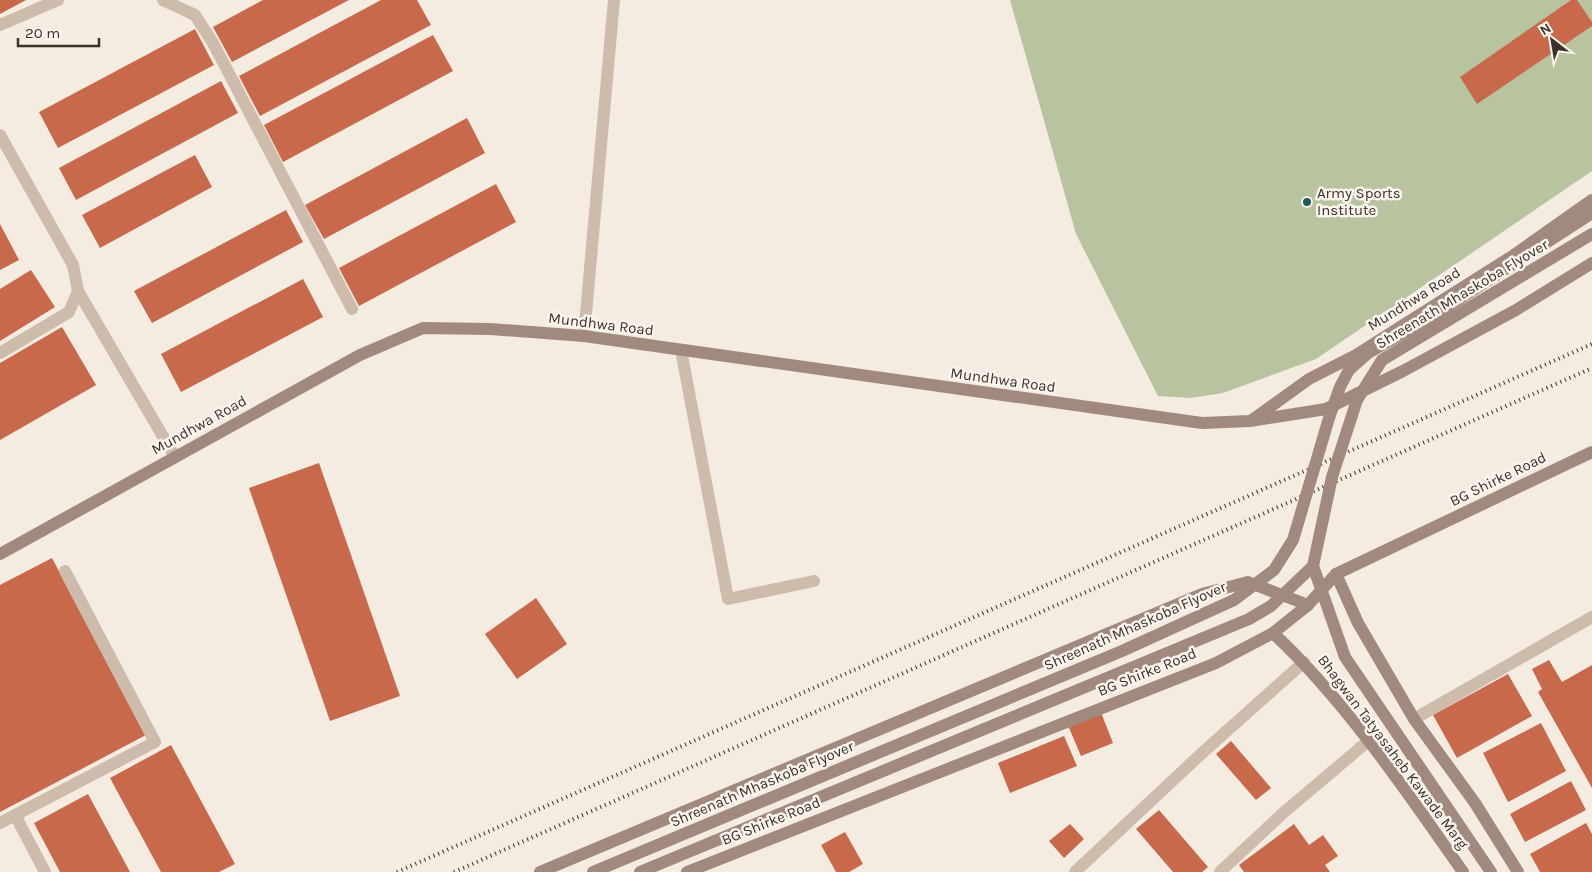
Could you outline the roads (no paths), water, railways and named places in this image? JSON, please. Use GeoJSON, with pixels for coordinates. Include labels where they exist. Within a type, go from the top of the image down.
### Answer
{"type":"FeatureCollection","features":[{"type":"Feature","properties":{"kind":"main road","name":"Mundhwa Road"},"geometry":{"type":"LineString","coordinates":[[1250,421],[1309,379],[1356,355],[1514,255],[1592,200]]}},
{"type":"Feature","properties":{"kind":"main road","name":"Shreenath Mhaskoba Flyover"},"geometry":{"type":"LineString","coordinates":[[593,872],[1112,655],[1234,600],[1274,570],[1293,540],[1329,418],[1340,387],[1354,366],[1368,352],[1432,317],[1592,213]]}},
{"type":"Feature","properties":{"kind":"main road","name":"Shreenath Mhaskoba Flyover"},"geometry":{"type":"LineString","coordinates":[[1313,566],[1332,477],[1357,400],[1382,360],[1592,234]]}},
{"type":"Feature","properties":{"kind":"main road","name":"Mundhwa Road"},"geometry":{"type":"LineString","coordinates":[[0,554],[360,354],[423,328],[490,329],[584,336],[1202,423],[1250,421],[1326,409],[1507,315],[1592,263]]}},
{"type":"Feature","properties":{"kind":"main road","name":"BG Shirke Road"},"geometry":{"type":"LineString","coordinates":[[687,872],[1216,662],[1273,633],[1308,606],[1336,574],[1592,452]]}},
{"type":"Feature","properties":{"kind":"main road"},"geometry":{"type":"LineString","coordinates":[[640,872],[1249,619],[1271,606],[1313,566],[1345,657],[1491,872]]}},
{"type":"Feature","properties":{"kind":"main road"},"geometry":{"type":"LineString","coordinates":[[1336,574],[1358,622],[1414,719],[1475,803],[1518,872]]}},
{"type":"Feature","properties":{"kind":"main road"},"geometry":{"type":"LineString","coordinates":[[540,872],[1202,594],[1248,582],[1308,606]]}},
{"type":"Feature","properties":{"kind":"main road","name":"Bhagwan Tatyasaheb Kawade Marg"},"geometry":{"type":"LineString","coordinates":[[1273,633],[1304,662],[1367,742],[1463,872]]}},
{"type":"Feature","properties":{"kind":"street"},"geometry":{"type":"LineString","coordinates":[[0,25],[58,0]]}},
{"type":"Feature","properties":{"kind":"street"},"geometry":{"type":"LineString","coordinates":[[163,0],[195,15],[213,43],[352,309]]}},
{"type":"Feature","properties":{"kind":"street"},"geometry":{"type":"LineString","coordinates":[[584,336],[614,0]]}},
{"type":"Feature","properties":{"kind":"street"},"geometry":{"type":"LineString","coordinates":[[0,135],[73,265],[78,291],[175,457]]}},
{"type":"Feature","properties":{"kind":"street"},"geometry":{"type":"LineString","coordinates":[[0,353],[69,312],[78,291]]}},
{"type":"Feature","properties":{"kind":"street"},"geometry":{"type":"LineString","coordinates":[[681,350],[728,599],[814,581]]}},
{"type":"Feature","properties":{"kind":"street"},"geometry":{"type":"LineString","coordinates":[[0,823],[155,742],[66,571]]}},
{"type":"Feature","properties":{"kind":"street"},"geometry":{"type":"LineString","coordinates":[[1414,719],[1592,617]]}},
{"type":"Feature","properties":{"kind":"street"},"geometry":{"type":"LineString","coordinates":[[1075,872],[1201,754],[1304,662]]}},
{"type":"Feature","properties":{"kind":"street"},"geometry":{"type":"LineString","coordinates":[[1220,872],[1282,814],[1367,742]]}},
{"type":"Feature","properties":{"kind":"street"},"geometry":{"type":"LineString","coordinates":[[15,815],[45,872]]}},
{"type":"Feature","properties":{"kind":"railway"},"geometry":{"type":"LineString","coordinates":[[397,872],[1592,344]]}},
{"type":"Feature","properties":{"kind":"railway"},"geometry":{"type":"LineString","coordinates":[[454,872],[1592,368]]}},
{"type":"Feature","properties":{"kind":"place","name":"Army Sports Institute"},"geometry":{"type":"Point","coordinates":[1307,202]}}]}
